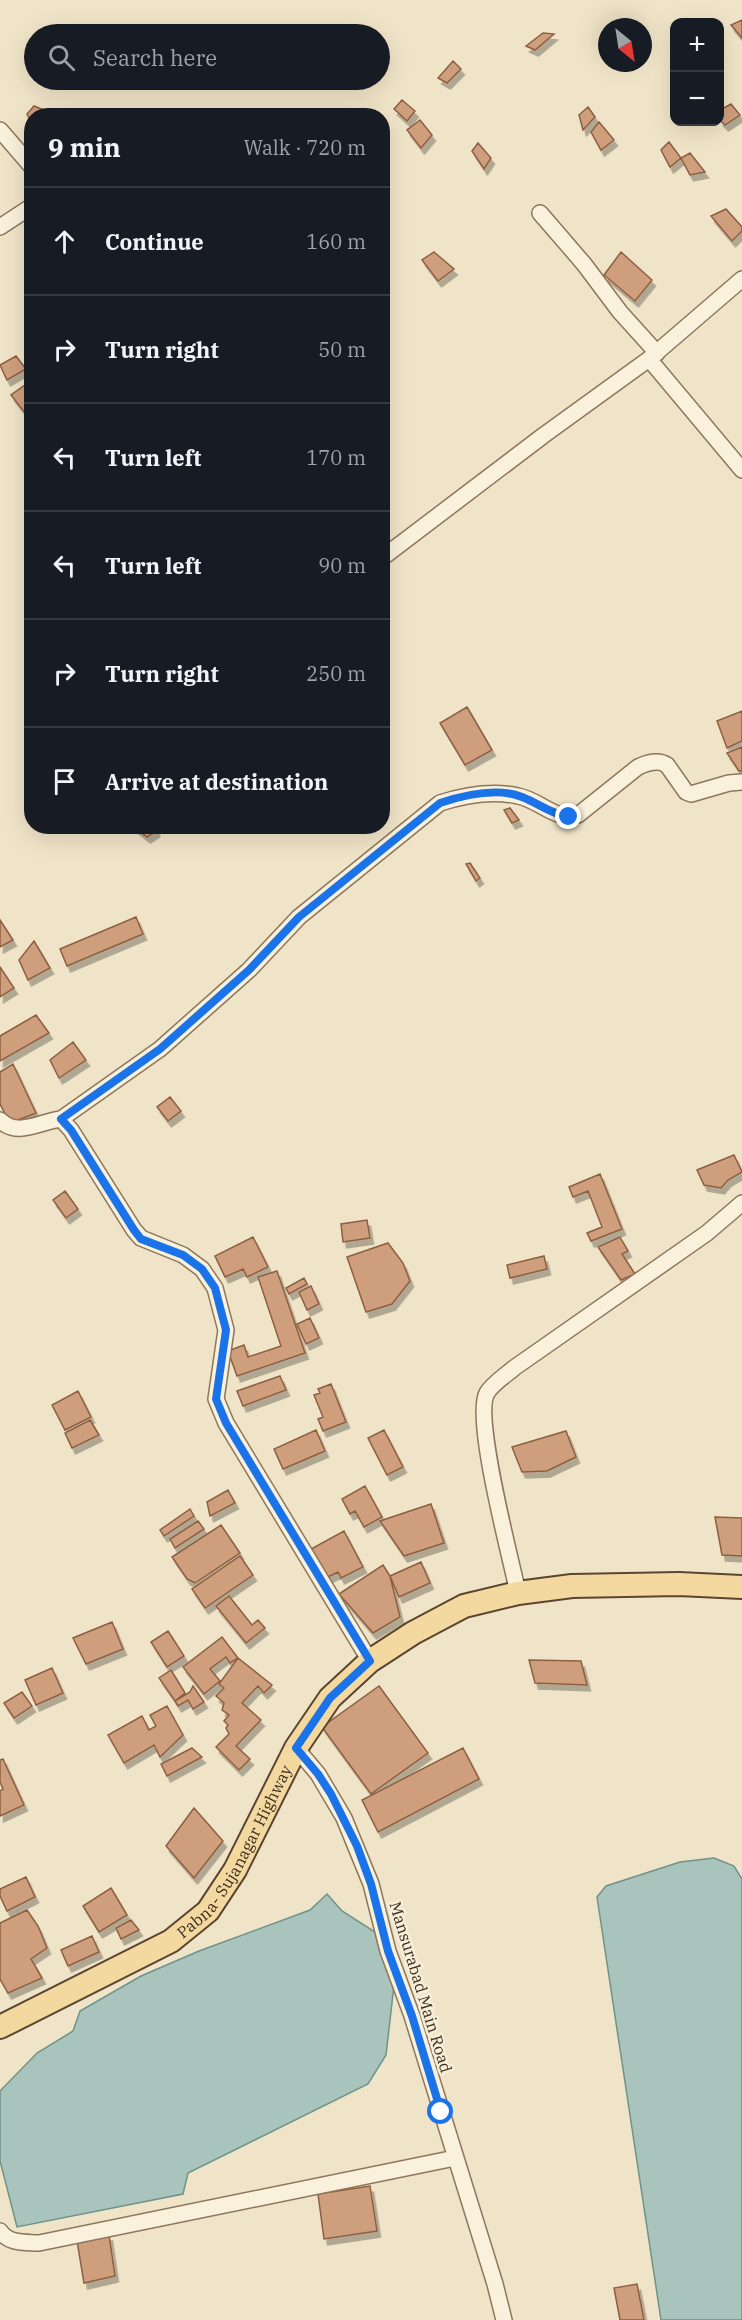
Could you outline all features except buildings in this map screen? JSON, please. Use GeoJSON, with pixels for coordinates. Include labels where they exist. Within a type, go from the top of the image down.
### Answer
{"type":"FeatureCollection","features":[{"type":"Feature","properties":{"kind":"main road","name":"Pabna- Sujanagar Highway"},"geometry":{"type":"LineString","coordinates":[[0,2027],[171,1941],[208,1911],[235,1870],[296,1748],[330,1698],[370,1661],[412,1633],[464,1606],[518,1593],[572,1586],[679,1584],[742,1587]]}},
{"type":"Feature","properties":{"kind":"street"},"geometry":{"type":"LineString","coordinates":[[0,130],[24,158]]}},
{"type":"Feature","properties":{"kind":"street"},"geometry":{"type":"LineString","coordinates":[[0,227],[24,211]]}},
{"type":"Feature","properties":{"kind":"street"},"geometry":{"type":"LineString","coordinates":[[540,213],[584,264],[742,470]]}},
{"type":"Feature","properties":{"kind":"street"},"geometry":{"type":"LineString","coordinates":[[390,552],[653,356],[742,279]]}},
{"type":"Feature","properties":{"kind":"street"},"geometry":{"type":"LineString","coordinates":[[0,1120],[16,1129],[30,1128],[48,1120],[61,1119],[160,1049],[249,970],[299,917],[440,803],[464,795],[497,793],[520,796],[560,816],[569,817],[578,815],[638,767],[649,762],[667,765],[686,792],[691,794],[729,783],[742,782]]}},
{"type":"Feature","properties":{"kind":"street"},"geometry":{"type":"LineString","coordinates":[[61,1119],[71,1130],[141,1239],[183,1255],[202,1269],[215,1288],[226,1330],[216,1399],[226,1423],[370,1661]]}},
{"type":"Feature","properties":{"kind":"street"},"geometry":{"type":"LineString","coordinates":[[518,1593],[485,1439],[483,1406],[486,1393],[514,1368],[707,1233],[742,1203]]}},
{"type":"Feature","properties":{"kind":"street","name":"Mansurabad Main Road"},"geometry":{"type":"LineString","coordinates":[[296,1748],[331,1794],[357,1846],[371,1884],[388,1951],[412,2016],[495,2284],[504,2320]]}},
{"type":"Feature","properties":{"kind":"street"},"geometry":{"type":"LineString","coordinates":[[0,2231],[5,2238],[16,2242],[39,2243],[455,2158]]}},
{"type":"Feature","properties":{"kind":"water"},"geometry":{"type":"Polygon","coordinates":[[[714,1858],[734,1866],[742,1879],[742,2320],[661,2320],[597,1897],[606,1886],[680,1862],[714,1858]]]}},
{"type":"Feature","properties":{"kind":"water"},"geometry":{"type":"Polygon","coordinates":[[[327,1894],[342,1911],[375,1932],[394,1985],[386,2055],[368,2084],[188,2173],[183,2194],[17,2227],[0,2161],[0,2091],[37,2053],[73,2031],[80,2011],[141,1976],[199,1951],[310,1910],[327,1894]]]}},
{"type":"Feature","properties":{"kind":"route"},"geometry":{"type":"LineString","coordinates":[[441,2112],[412,2016],[388,1951],[371,1884],[357,1846],[331,1794],[296,1748],[330,1698],[370,1661],[226,1423],[216,1399],[226,1330],[215,1288],[202,1269],[183,1255],[141,1239],[71,1130],[61,1119],[160,1049],[249,970],[299,917],[440,803],[464,795],[497,793],[520,796],[560,816],[569,817]]}}]}
